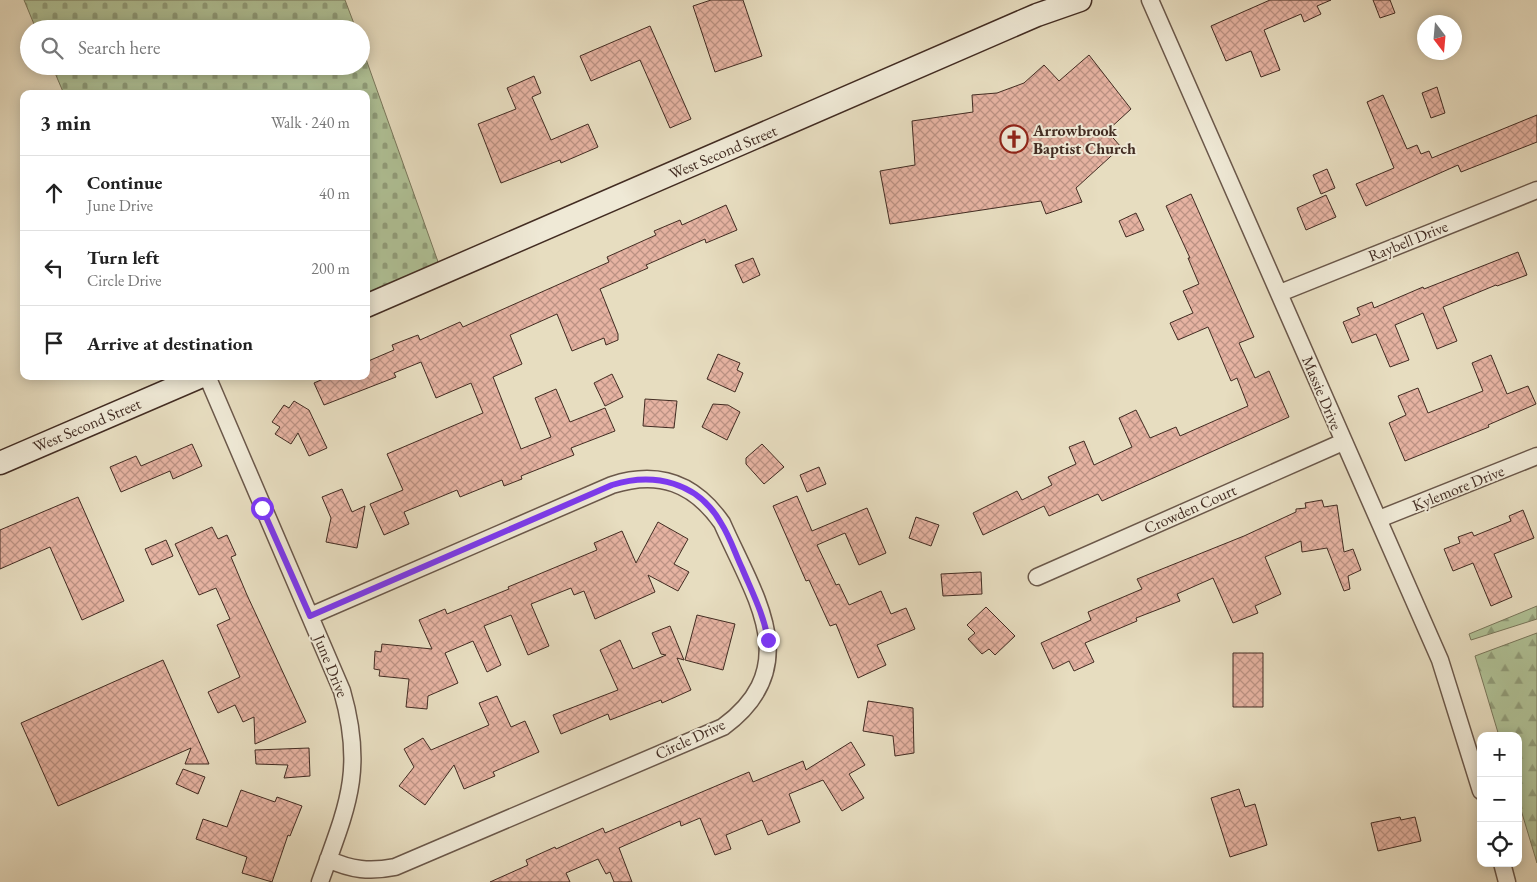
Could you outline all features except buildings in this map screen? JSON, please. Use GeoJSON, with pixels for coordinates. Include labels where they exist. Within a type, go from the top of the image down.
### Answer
{"type":"FeatureCollection","features":[{"type":"Feature","properties":{"kind":"main road","name":"West Second Street"},"geometry":{"type":"LineString","coordinates":[[370,304],[1037,15],[1080,0]]}},
{"type":"Feature","properties":{"kind":"main road","name":"West Second Street"},"geometry":{"type":"LineString","coordinates":[[0,463],[193,380]]}},
{"type":"Feature","properties":{"kind":"street","name":"Massie Drive"},"geometry":{"type":"LineString","coordinates":[[1150,0],[1440,660],[1477,778]]}},
{"type":"Feature","properties":{"kind":"street","name":"Raybell Drive"},"geometry":{"type":"LineString","coordinates":[[1280,293],[1537,190]]}},
{"type":"Feature","properties":{"kind":"street","name":"June Drive"},"geometry":{"type":"LineString","coordinates":[[209,380],[342,691],[350,718],[353,742],[353,770],[348,804],[320,882]]}},
{"type":"Feature","properties":{"kind":"street","name":"Crowden Court"},"geometry":{"type":"LineString","coordinates":[[1037,577],[1344,442]]}},
{"type":"Feature","properties":{"kind":"street","name":"Kylemore Drive"},"geometry":{"type":"LineString","coordinates":[[1379,519],[1537,456]]}},
{"type":"Feature","properties":{"kind":"street","name":"Circle Drive"},"geometry":{"type":"LineString","coordinates":[[310,616],[612,485],[627,480],[655,479],[668,481],[694,492],[722,523],[762,614],[768,640],[765,672],[758,690],[746,708],[723,726],[395,867],[378,871],[360,870],[343,866],[328,859]]}},
{"type":"Feature","properties":{"kind":"street"},"geometry":{"type":"LineString","coordinates":[[1503,867],[1507,882]]}},
{"type":"Feature","properties":{"kind":"green space"},"geometry":{"type":"Polygon","coordinates":[[[24,0],[345,0],[353,20],[32,20],[24,0]]]}},
{"type":"Feature","properties":{"kind":"green space"},"geometry":{"type":"Polygon","coordinates":[[[370,70],[442,273],[370,304],[370,90],[62,90],[56,75],[370,75],[370,70]]]}},
{"type":"Feature","properties":{"kind":"green space"},"geometry":{"type":"Polygon","coordinates":[[[1537,606],[1537,619],[1471,640],[1469,634],[1537,606]]]}},
{"type":"Feature","properties":{"kind":"green space"},"geometry":{"type":"Polygon","coordinates":[[[1537,633],[1537,863],[1522,813],[1522,732],[1498,732],[1475,656],[1537,633]]]}},
{"type":"Feature","properties":{"kind":"place","name":"Arrowbrook Baptist Church"},"geometry":{"type":"Point","coordinates":[1014,139]}},
{"type":"Feature","properties":{"kind":"route"},"geometry":{"type":"LineString","coordinates":[[262,508],[310,616],[612,485],[642,478],[668,481],[694,492],[722,523],[762,614],[768,640]]}}]}
